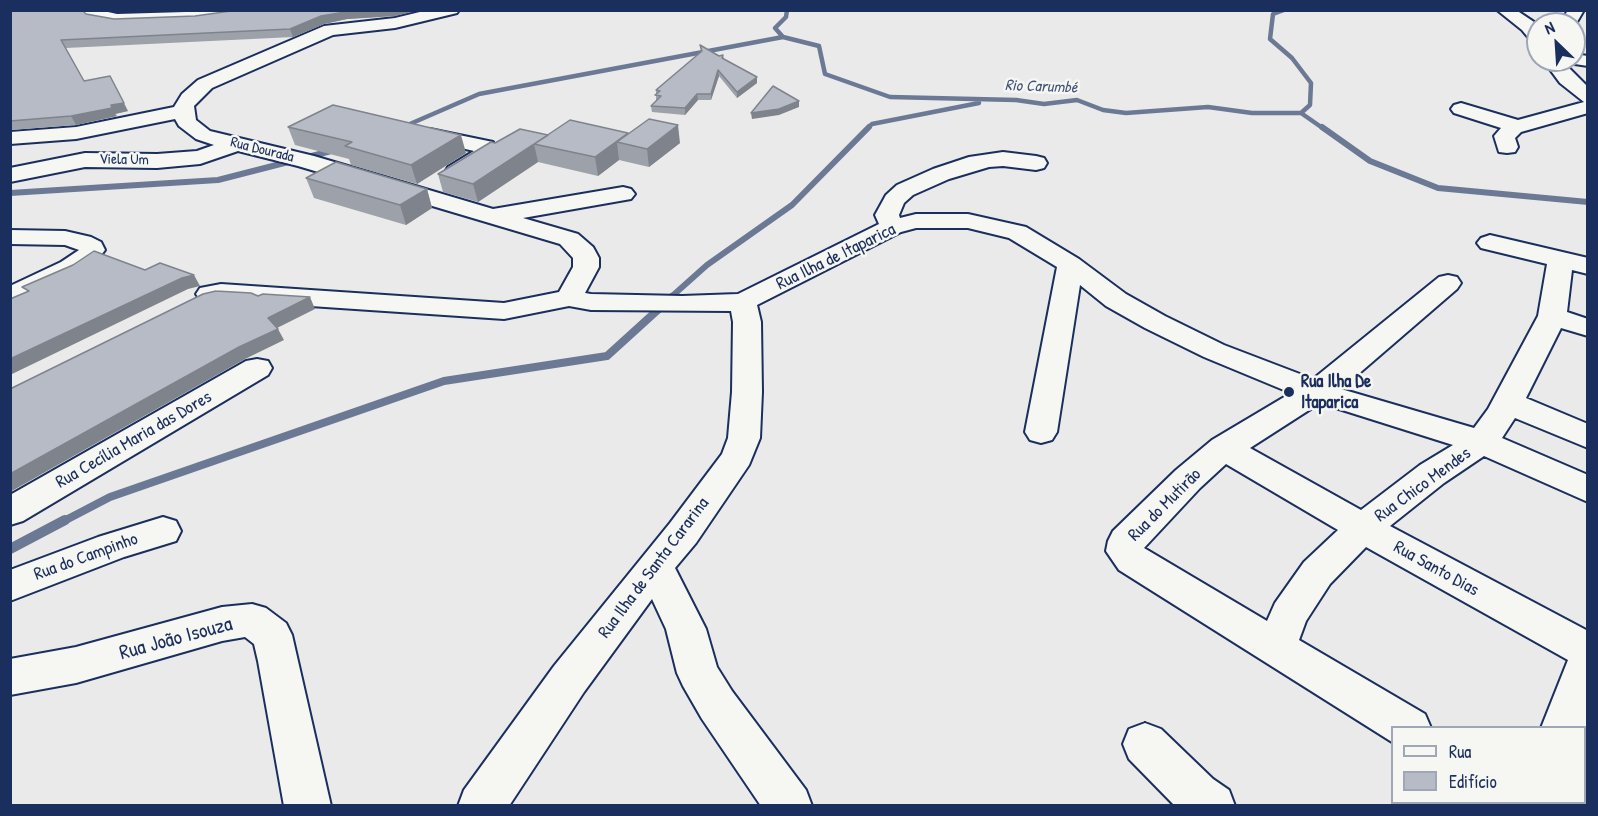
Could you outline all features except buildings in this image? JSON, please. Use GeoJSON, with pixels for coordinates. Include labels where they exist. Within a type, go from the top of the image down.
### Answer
{"type":"FeatureCollection","features":[{"type":"Feature","properties":{"kind":"street"},"geometry":{"type":"LineString","coordinates":[[87,10],[96,16],[117,19],[206,15],[246,10]]}},
{"type":"Feature","properties":{"kind":"street"},"geometry":{"type":"LineString","coordinates":[[10,138],[76,133],[184,111],[189,98],[205,84],[330,30],[361,10]]}},
{"type":"Feature","properties":{"kind":"street"},"geometry":{"type":"LineString","coordinates":[[330,30],[395,23],[451,10]]}},
{"type":"Feature","properties":{"kind":"street"},"geometry":{"type":"LineString","coordinates":[[1505,10],[1526,26]]}},
{"type":"Feature","properties":{"kind":"street"},"geometry":{"type":"LineString","coordinates":[[1507,147],[1504,136],[1518,127],[1586,97],[1561,72]]}},
{"type":"Feature","properties":{"kind":"street"},"geometry":{"type":"LineString","coordinates":[[1461,109],[1518,127]]}},
{"type":"Feature","properties":{"kind":"street","name":"Rua Dourada"},"geometry":{"type":"LineString","coordinates":[[184,111],[186,122],[192,129],[203,135],[306,161],[569,239],[584,252],[586,267],[569,298]]}},
{"type":"Feature","properties":{"kind":"street"},"geometry":{"type":"LineString","coordinates":[[419,195],[486,153],[485,147],[430,135]]}},
{"type":"Feature","properties":{"kind":"street","name":"Viela Um"},"geometry":{"type":"LineString","coordinates":[[10,175],[85,160],[157,161],[200,157],[237,144]]}},
{"type":"Feature","properties":{"kind":"street"},"geometry":{"type":"LineString","coordinates":[[892,227],[887,215],[894,200],[905,190],[969,164],[1003,159],[1036,163]]}},
{"type":"Feature","properties":{"kind":"street"},"geometry":{"type":"LineString","coordinates":[[494,215],[623,194]]}},
{"type":"Feature","properties":{"kind":"street","name":"Rua Ilha de Itaparica"},"geometry":{"type":"LineString","coordinates":[[188,302],[221,292],[504,311],[569,298],[591,302],[682,304],[744,302],[892,227],[916,221],[942,219],[990,224],[1017,232],[1070,264],[1116,300],[1214,351],[1314,391],[1482,442],[1587,490]]}},
{"type":"Feature","properties":{"kind":"street"},"geometry":{"type":"LineString","coordinates":[[10,237],[65,238],[92,247],[91,254],[70,268],[10,297]]}},
{"type":"Feature","properties":{"kind":"street"},"geometry":{"type":"LineString","coordinates":[[1490,243],[1587,266]]}},
{"type":"Feature","properties":{"kind":"street","name":"Rua Chico Mendes"},"geometry":{"type":"LineString","coordinates":[[1276,648],[1289,615],[1317,573],[1363,528],[1432,474],[1482,442],[1507,402],[1552,313],[1561,259]]}},
{"type":"Feature","properties":{"kind":"street"},"geometry":{"type":"LineString","coordinates":[[1041,432],[1070,264]]}},
{"type":"Feature","properties":{"kind":"street","name":"Rua do Mutirão"},"geometry":{"type":"LineString","coordinates":[[1406,726],[1132,560],[1125,551],[1126,541],[1188,479],[1224,448],[1287,411],[1331,381],[1448,283]]}},
{"type":"Feature","properties":{"kind":"street","name":"Rua Ilha de Santa Cararina"},"geometry":{"type":"LineString","coordinates":[[481,806],[569,679],[655,566],[684,533],[736,457],[744,438],[747,322],[744,302]]}},
{"type":"Feature","properties":{"kind":"street"},"geometry":{"type":"LineString","coordinates":[[1552,313],[1587,327]]}},
{"type":"Feature","properties":{"kind":"street","name":"Rua Cecília Maria das Dores"},"geometry":{"type":"LineString","coordinates":[[10,512],[257,368]]}},
{"type":"Feature","properties":{"kind":"street"},"geometry":{"type":"LineString","coordinates":[[1507,402],[1587,437]]}},
{"type":"Feature","properties":{"kind":"street","name":"Rua Santo Dias"},"geometry":{"type":"LineString","coordinates":[[1224,448],[1436,570],[1587,651]]}},
{"type":"Feature","properties":{"kind":"street","name":"Rua do Campinho"},"geometry":{"type":"LineString","coordinates":[[10,586],[94,553],[163,531]]}},
{"type":"Feature","properties":{"kind":"street"},"geometry":{"type":"LineString","coordinates":[[655,566],[686,629],[698,673],[717,705],[789,806]]}},
{"type":"Feature","properties":{"kind":"street","name":"Rua João Isouza"},"geometry":{"type":"LineString","coordinates":[[10,676],[76,665],[222,624],[252,620],[272,635],[308,806]]}},
{"type":"Feature","properties":{"kind":"street"},"geometry":{"type":"LineString","coordinates":[[1564,726],[1587,662]]}},
{"type":"Feature","properties":{"kind":"street"},"geometry":{"type":"LineString","coordinates":[[1145,744],[1197,795],[1212,806]]}},
{"type":"Feature","properties":{"kind":"waterway"},"geometry":{"type":"LineString","coordinates":[[783,37],[775,28],[786,17],[787,10]]}},
{"type":"Feature","properties":{"kind":"waterway","name":"Rio Carumbé"},"geometry":{"type":"LineString","coordinates":[[1284,10],[1273,14],[1270,39],[1292,58],[1311,83],[1310,105],[1301,113]]}},
{"type":"Feature","properties":{"kind":"waterway"},"geometry":{"type":"LineString","coordinates":[[403,127],[479,94],[783,37]]}},
{"type":"Feature","properties":{"kind":"waterway","name":"Rio Carumbé"},"geometry":{"type":"LineString","coordinates":[[783,37],[819,46],[825,74],[890,97],[1016,100],[1044,104],[1077,100],[1103,110],[1126,113],[1208,107],[1252,113],[1301,113]]}},
{"type":"Feature","properties":{"kind":"waterway"},"geometry":{"type":"LineString","coordinates":[[869,127],[872,124],[979,103]]}},
{"type":"Feature","properties":{"kind":"waterway"},"geometry":{"type":"LineString","coordinates":[[1301,113],[1324,129]]}},
{"type":"Feature","properties":{"kind":"waterway"},"geometry":{"type":"LineString","coordinates":[[670,298],[707,265],[792,205],[869,127]]}},
{"type":"Feature","properties":{"kind":"waterway"},"geometry":{"type":"LineString","coordinates":[[1322,127],[1370,161],[1438,188],[1588,202]]}},
{"type":"Feature","properties":{"kind":"waterway"},"geometry":{"type":"LineString","coordinates":[[10,193],[218,180],[335,150]]}},
{"type":"Feature","properties":{"kind":"waterway"},"geometry":{"type":"LineString","coordinates":[[62,522],[110,497],[444,381],[607,356],[672,297]]}},
{"type":"Feature","properties":{"kind":"waterway"},"geometry":{"type":"LineString","coordinates":[[10,549],[65,520]]}},
{"type":"Feature","properties":{"kind":"place","name":"Rua Ilha De Itaparica"},"geometry":{"type":"Point","coordinates":[1289,392]}}]}
